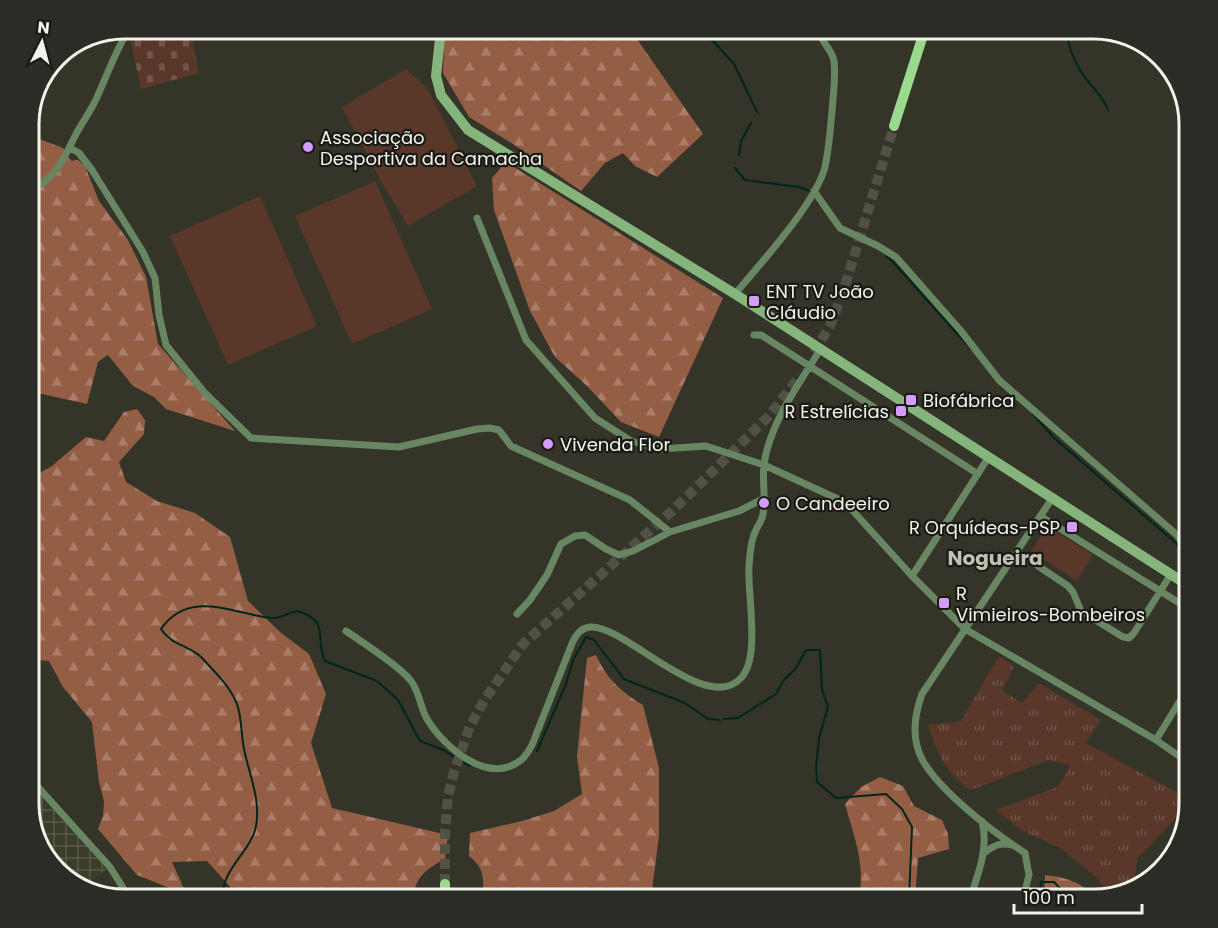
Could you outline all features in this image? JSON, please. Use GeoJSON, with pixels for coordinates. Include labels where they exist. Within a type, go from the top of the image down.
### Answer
{"type":"FeatureCollection","features":[{"type":"Feature","properties":{"kind":"main road"},"geometry":{"type":"LineString","coordinates":[[440,39],[436,76],[441,95],[468,130],[735,294],[1179,579]]}},
{"type":"Feature","properties":{"kind":"main road"},"geometry":{"type":"LineString","coordinates":[[894,126],[921,39]]}},
{"type":"Feature","properties":{"kind":"main road"},"geometry":{"type":"LineString","coordinates":[[445,884],[445,889]]}},
{"type":"Feature","properties":{"kind":"street"},"geometry":{"type":"LineString","coordinates":[[39,186],[51,177],[70,148],[97,98],[122,39]]}},
{"type":"Feature","properties":{"kind":"street"},"geometry":{"type":"LineString","coordinates":[[735,294],[791,225],[814,191],[825,168],[834,80],[832,53],[822,39]]}},
{"type":"Feature","properties":{"kind":"street"},"geometry":{"type":"LineString","coordinates":[[70,148],[79,153],[92,170],[142,252],[155,278],[159,315],[166,345],[204,392],[251,438],[399,447],[477,429],[499,430],[511,446],[630,500],[670,532]]}},
{"type":"Feature","properties":{"kind":"street"},"geometry":{"type":"LineString","coordinates":[[814,191],[840,228],[896,257],[961,331],[999,381],[1179,538]]}},
{"type":"Feature","properties":{"kind":"street"},"geometry":{"type":"LineString","coordinates":[[477,218],[526,340],[595,418],[631,441],[660,448],[706,446],[764,465],[838,499],[853,511],[965,630],[1179,756]]}},
{"type":"Feature","properties":{"kind":"street"},"geometry":{"type":"LineString","coordinates":[[754,335],[761,335],[978,474]]}},
{"type":"Feature","properties":{"kind":"street"},"geometry":{"type":"LineString","coordinates":[[346,631],[410,679],[418,693],[426,718],[455,751],[481,766],[496,768],[511,765],[523,758],[532,745],[573,641],[585,628],[597,628],[615,635],[668,668],[697,682],[722,687],[730,686],[742,677],[752,648],[749,567],[752,541],[763,518],[764,465],[782,414],[820,350]]}},
{"type":"Feature","properties":{"kind":"street"},"geometry":{"type":"LineString","coordinates":[[912,576],[988,458]]}},
{"type":"Feature","properties":{"kind":"street"},"geometry":{"type":"LineString","coordinates":[[1026,889],[1029,875],[1025,853],[982,821],[934,776],[923,761],[915,730],[916,711],[922,694],[1053,497]]}},
{"type":"Feature","properties":{"kind":"street"},"geometry":{"type":"LineString","coordinates":[[518,614],[547,575],[561,544],[575,536],[585,535],[619,555],[633,551],[670,532],[739,511],[765,498]]}},
{"type":"Feature","properties":{"kind":"street"},"geometry":{"type":"LineString","coordinates":[[1040,516],[1179,602]]}},
{"type":"Feature","properties":{"kind":"street"},"geometry":{"type":"LineString","coordinates":[[1017,552],[1068,586],[1081,610],[1123,637],[1129,638],[1171,574]]}},
{"type":"Feature","properties":{"kind":"street"},"geometry":{"type":"LineString","coordinates":[[1156,740],[1179,703]]}},
{"type":"Feature","properties":{"kind":"street"},"geometry":{"type":"LineString","coordinates":[[39,788],[110,867],[123,889]]}},
{"type":"Feature","properties":{"kind":"street"},"geometry":{"type":"LineString","coordinates":[[973,889],[984,853],[985,834],[982,821]]}},
{"type":"Feature","properties":{"kind":"street"},"geometry":{"type":"LineString","coordinates":[[984,853],[998,844],[1015,846]]}},
{"type":"Feature","properties":{"kind":"shaded area"},"geometry":{"type":"Polygon","coordinates":[[[39,788],[110,867],[90,882],[72,871],[60,860],[50,846],[41,821],[39,788]]]}},
{"type":"Feature","properties":{"kind":"green space"},"geometry":{"type":"Polygon","coordinates":[[[134,39],[192,39],[199,73],[141,89],[131,43],[134,39]]]}},
{"type":"Feature","properties":{"kind":"green space"},"geometry":{"type":"Polygon","coordinates":[[[445,39],[637,39],[703,134],[657,177],[635,166],[623,153],[605,163],[581,191],[469,117],[443,73],[445,39]]]}},
{"type":"Feature","properties":{"kind":"green space"},"geometry":{"type":"Polygon","coordinates":[[[406,69],[427,88],[477,186],[408,226],[342,107],[406,69]]]}},
{"type":"Feature","properties":{"kind":"green space"},"geometry":{"type":"Polygon","coordinates":[[[39,139],[63,148],[71,161],[78,160],[85,166],[99,201],[128,240],[146,277],[158,344],[235,431],[166,409],[154,397],[133,386],[108,355],[98,362],[87,404],[39,393],[39,139]]]}},
{"type":"Feature","properties":{"kind":"green space"},"geometry":{"type":"Polygon","coordinates":[[[506,162],[723,298],[659,437],[621,422],[555,357],[530,311],[494,210],[492,178],[506,162]]]}},
{"type":"Feature","properties":{"kind":"green space"},"geometry":{"type":"Polygon","coordinates":[[[375,181],[432,309],[352,344],[295,216],[375,181]]]}},
{"type":"Feature","properties":{"kind":"green space"},"geometry":{"type":"Polygon","coordinates":[[[260,196],[317,326],[228,365],[170,236],[260,196]]]}},
{"type":"Feature","properties":{"kind":"green space"},"geometry":{"type":"Polygon","coordinates":[[[137,409],[145,420],[144,434],[119,462],[126,482],[157,501],[195,513],[230,537],[248,601],[280,632],[309,654],[326,694],[311,743],[332,808],[448,835],[445,859],[423,874],[415,889],[232,889],[207,861],[172,862],[184,889],[172,889],[137,875],[98,829],[103,816],[104,801],[99,782],[92,722],[63,687],[49,661],[39,660],[39,473],[52,466],[86,437],[104,441],[124,412],[137,409]]]}},
{"type":"Feature","properties":{"kind":"green space"},"geometry":{"type":"Polygon","coordinates":[[[1047,526],[1093,555],[1077,581],[1031,551],[1047,526]]]}},
{"type":"Feature","properties":{"kind":"green space"},"geometry":{"type":"Polygon","coordinates":[[[596,655],[615,684],[643,705],[659,768],[659,835],[652,889],[483,889],[481,870],[469,856],[470,833],[554,811],[582,794],[577,756],[587,658],[596,655]]]}},
{"type":"Feature","properties":{"kind":"green space"},"geometry":{"type":"Polygon","coordinates":[[[999,656],[1014,666],[1002,691],[1022,703],[1039,683],[1101,720],[1086,743],[1179,794],[1178,816],[1137,859],[1135,878],[1104,888],[1096,877],[1060,848],[1021,830],[996,810],[1058,787],[1070,766],[1049,760],[971,790],[955,778],[949,770],[928,725],[961,721],[999,656]]]}},
{"type":"Feature","properties":{"kind":"green space"},"geometry":{"type":"Polygon","coordinates":[[[880,777],[903,786],[914,806],[942,820],[948,834],[949,849],[918,858],[916,889],[860,889],[860,863],[845,804],[861,787],[880,777]]]}},
{"type":"Feature","properties":{"kind":"green space"},"geometry":{"type":"Polygon","coordinates":[[[1045,875],[1073,881],[1086,889],[1044,889],[1045,875]]]}},
{"type":"Feature","properties":{"kind":"waterway"},"geometry":{"type":"LineString","coordinates":[[711,39],[734,64],[757,112]]}},
{"type":"Feature","properties":{"kind":"waterway"},"geometry":{"type":"LineString","coordinates":[[1068,39],[1077,66],[1103,99],[1108,110]]}},
{"type":"Feature","properties":{"kind":"waterway"},"geometry":{"type":"LineString","coordinates":[[739,155],[741,141],[751,123]]}},
{"type":"Feature","properties":{"kind":"waterway"},"geometry":{"type":"LineString","coordinates":[[735,168],[745,180],[799,187],[810,191]]}},
{"type":"Feature","properties":{"kind":"waterway"},"geometry":{"type":"LineString","coordinates":[[886,256],[971,349]]}},
{"type":"Feature","properties":{"kind":"waterway"},"geometry":{"type":"LineString","coordinates":[[1033,414],[1053,437],[1179,548]]}},
{"type":"Feature","properties":{"kind":"waterway"},"geometry":{"type":"LineString","coordinates":[[223,889],[226,879],[253,835],[257,816],[256,797],[244,749],[239,709],[234,697],[201,657],[175,642],[161,629],[172,617],[185,609],[198,606],[213,607],[271,618],[298,611],[308,615],[318,625],[325,661],[377,681],[398,700],[420,741],[443,750],[470,766]]}},
{"type":"Feature","properties":{"kind":"waterway"},"geometry":{"type":"LineString","coordinates":[[537,751],[566,684],[573,660],[586,637],[594,640],[624,679],[685,703],[708,719],[720,720]]}},
{"type":"Feature","properties":{"kind":"waterway"},"geometry":{"type":"LineString","coordinates":[[724,719],[738,718],[776,694],[783,681],[796,668],[806,650],[820,650],[822,689],[828,707],[819,738],[817,782],[836,798],[886,794],[902,809],[912,827],[909,889]]}},
{"type":"Feature","properties":{"kind":"waterway"},"geometry":{"type":"LineString","coordinates":[[1040,889],[1041,882],[1054,882],[1061,889]]}},
{"type":"Feature","properties":{"kind":"tunnel"},"geometry":{"type":"LineString","coordinates":[[814,353],[831,324],[844,289],[894,126]]}},
{"type":"Feature","properties":{"kind":"tunnel"},"geometry":{"type":"LineString","coordinates":[[445,884],[445,832],[448,796],[454,772],[470,726],[485,699],[523,644],[672,511],[767,418],[798,379]]}},
{"type":"Feature","properties":{"kind":"place","name":"Associação Desportiva da Camacha"},"geometry":{"type":"Point","coordinates":[308,147]}},
{"type":"Feature","properties":{"kind":"place","name":"ENT TV João Cláudio"},"geometry":{"type":"Point","coordinates":[754,301]}},
{"type":"Feature","properties":{"kind":"place","name":"Biofábrica"},"geometry":{"type":"Point","coordinates":[911,400]}},
{"type":"Feature","properties":{"kind":"place","name":"R Estrelícias"},"geometry":{"type":"Point","coordinates":[901,411]}},
{"type":"Feature","properties":{"kind":"place","name":"Vivenda Flor"},"geometry":{"type":"Point","coordinates":[548,444]}},
{"type":"Feature","properties":{"kind":"place","name":"O Candeeiro"},"geometry":{"type":"Point","coordinates":[764,503]}},
{"type":"Feature","properties":{"kind":"place","name":"R Orquídeas-PSP"},"geometry":{"type":"Point","coordinates":[1072,527]}},
{"type":"Feature","properties":{"kind":"place","name":"R Vimieiros-Bombeiros"},"geometry":{"type":"Point","coordinates":[944,603]}},
{"type":"Feature","properties":{"kind":"district","name":"Nogueira"},"geometry":{"type":"Point","coordinates":[995,558]}}]}
